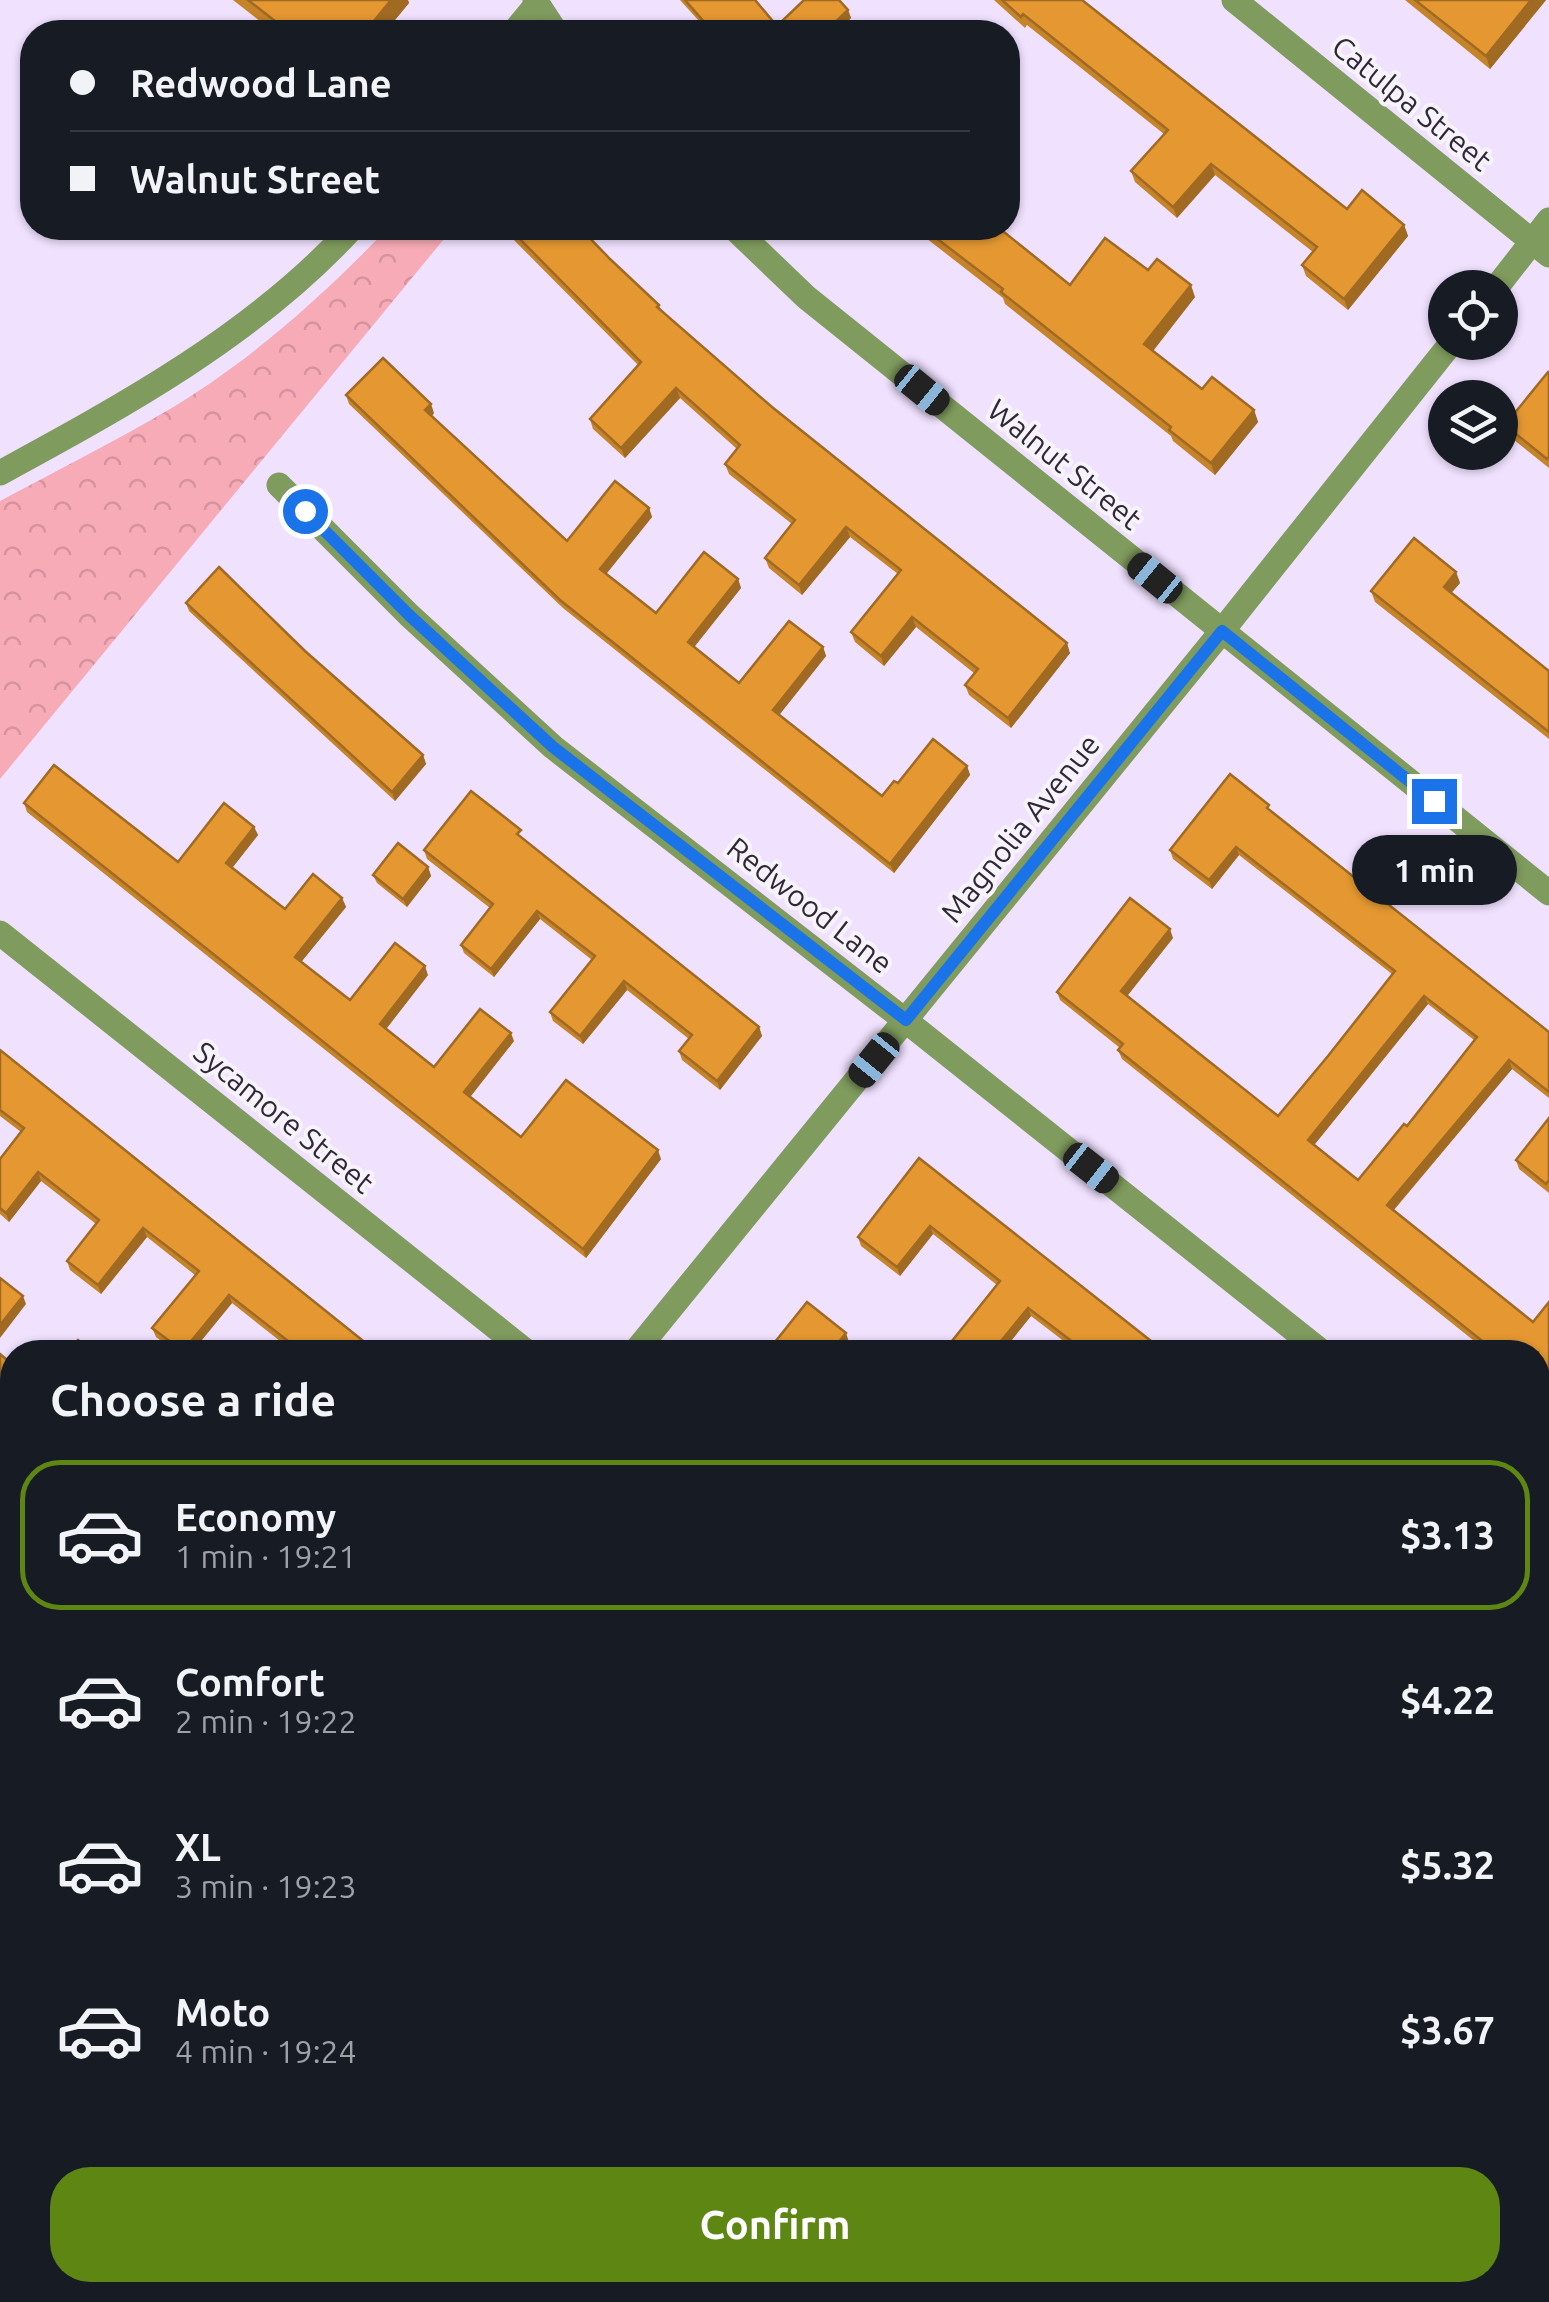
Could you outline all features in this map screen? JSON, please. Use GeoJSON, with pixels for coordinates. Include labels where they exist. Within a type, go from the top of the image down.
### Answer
{"type":"FeatureCollection","features":[{"type":"Feature","properties":{"kind":"street","name":"Catulpa Street"},"geometry":{"type":"LineString","coordinates":[[1234,0],[1541,249]]}},
{"type":"Feature","properties":{"kind":"street"},"geometry":{"type":"LineString","coordinates":[[1517,270],[1541,249],[1549,220]]}},
{"type":"Feature","properties":{"kind":"street"},"geometry":{"type":"LineString","coordinates":[[0,473],[94,422],[201,355],[266,307],[339,240]]}},
{"type":"Feature","properties":{"kind":"street","name":"Walnut Street"},"geometry":{"type":"LineString","coordinates":[[747,240],[806,297],[1549,894]]}},
{"type":"Feature","properties":{"kind":"street","name":"Magnolia Avenue"},"geometry":{"type":"LineString","coordinates":[[645,1340],[1438,360]]}},
{"type":"Feature","properties":{"kind":"street","name":"Redwood Lane"},"geometry":{"type":"LineString","coordinates":[[279,484],[409,615],[553,747],[906,1020],[1307,1340]]}},
{"type":"Feature","properties":{"kind":"street","name":"Sycamore Street"},"geometry":{"type":"LineString","coordinates":[[0,932],[512,1340]]}},
{"type":"Feature","properties":{"kind":"green space"},"geometry":{"type":"Polygon","coordinates":[[[376,240],[443,240],[0,779],[0,501],[194,394],[253,351],[376,240]]]}},
{"type":"Feature","properties":{"kind":"building"},"geometry":{"type":"Polygon","coordinates":[[[248,0],[391,0],[375,20],[274,20],[248,0]]]}},
{"type":"Feature","properties":{"kind":"building"},"geometry":{"type":"Polygon","coordinates":[[[685,0],[755,0],[772,20],[702,20],[685,0]]]}},
{"type":"Feature","properties":{"kind":"building"},"geometry":{"type":"Polygon","coordinates":[[[804,0],[839,0],[848,10],[838,20],[783,20],[804,0]]]}},
{"type":"Feature","properties":{"kind":"building"},"geometry":{"type":"Polygon","coordinates":[[[1002,0],[1082,0],[1347,209],[1362,190],[1404,225],[1344,299],[1302,265],[1317,247],[1211,164],[1173,207],[1131,171],[1168,130],[1002,0]]]}},
{"type":"Feature","properties":{"kind":"building"},"geometry":{"type":"Polygon","coordinates":[[[1415,0],[1531,0],[1486,56],[1415,0]]]}},
{"type":"Feature","properties":{"kind":"building"},"geometry":{"type":"Polygon","coordinates":[[[1105,238],[1148,270],[1157,259],[1191,285],[1144,344],[1202,389],[1212,377],[1254,410],[1211,463],[1001,292],[1003,289],[939,240],[1014,240],[1070,285],[1105,238]]]}},
{"type":"Feature","properties":{"kind":"building"},"geometry":{"type":"Polygon","coordinates":[[[521,240],[592,240],[657,307],[772,407],[1067,643],[1008,718],[965,685],[978,669],[912,617],[881,656],[851,632],[901,570],[846,527],[799,585],[765,558],[795,520],[725,464],[740,445],[676,388],[621,448],[590,419],[641,362],[521,240]]]}},
{"type":"Feature","properties":{"kind":"building"},"geometry":{"type":"Polygon","coordinates":[[[383,358],[431,404],[425,410],[567,541],[615,481],[649,508],[600,569],[656,613],[704,552],[738,579],[688,642],[739,683],[789,621],[823,647],[773,710],[882,796],[894,781],[898,783],[933,739],[967,766],[890,864],[560,600],[346,395],[383,358]]]}},
{"type":"Feature","properties":{"kind":"building"},"geometry":{"type":"Polygon","coordinates":[[[1548,372],[1547,459],[1518,436],[1518,409],[1548,372]]]}},
{"type":"Feature","properties":{"kind":"building"},"geometry":{"type":"Polygon","coordinates":[[[1414,538],[1456,572],[1444,587],[1549,671],[1549,732],[1371,591],[1414,538]]]}},
{"type":"Feature","properties":{"kind":"building"},"geometry":{"type":"Polygon","coordinates":[[[219,567],[305,651],[423,755],[392,792],[186,603],[219,567]]]}},
{"type":"Feature","properties":{"kind":"building"},"geometry":{"type":"Polygon","coordinates":[[[54,765],[178,862],[224,803],[254,827],[226,863],[285,909],[313,874],[342,898],[295,957],[350,1000],[395,943],[425,966],[380,1024],[434,1067],[480,1009],[511,1033],[464,1092],[521,1137],[566,1080],[658,1150],[583,1249],[24,803],[54,765]]]}},
{"type":"Feature","properties":{"kind":"building"},"geometry":{"type":"Polygon","coordinates":[[[1230,774],[1269,805],[1267,808],[1549,1032],[1549,1092],[1509,1060],[1387,1205],[1533,1322],[1549,1302],[1549,1340],[1481,1340],[1118,1050],[1123,1044],[1057,992],[1130,898],[1170,929],[1121,991],[1278,1116],[1395,971],[1236,847],[1209,880],[1170,850],[1230,774]],[[1424,996],[1308,1140],[1358,1180],[1404,1124],[1407,1126],[1477,1037],[1424,996]]]}},
{"type":"Feature","properties":{"kind":"building"},"geometry":{"type":"Polygon","coordinates":[[[471,791],[521,830],[517,834],[759,1027],[717,1081],[679,1051],[692,1035],[624,981],[580,1036],[550,1012],[595,956],[537,911],[491,969],[461,945],[493,904],[424,850],[471,791]]]}},
{"type":"Feature","properties":{"kind":"building"},"geometry":{"type":"Polygon","coordinates":[[[398,843],[428,867],[403,899],[373,875],[398,843]]]}},
{"type":"Feature","properties":{"kind":"building"},"geometry":{"type":"Polygon","coordinates":[[[0,1050],[362,1340],[287,1340],[229,1295],[192,1340],[168,1340],[152,1328],[199,1271],[143,1228],[98,1285],[67,1261],[99,1220],[38,1172],[6,1213],[0,1208],[0,1159],[24,1128],[0,1110],[0,1050]]]}},
{"type":"Feature","properties":{"kind":"building"},"geometry":{"type":"Polygon","coordinates":[[[1549,1118],[1549,1180],[1546,1184],[1516,1160],[1549,1118]]]}},
{"type":"Feature","properties":{"kind":"building"},"geometry":{"type":"Polygon","coordinates":[[[919,1158],[1150,1340],[1070,1340],[1028,1308],[1002,1340],[953,1340],[1000,1281],[930,1226],[897,1267],[858,1237],[919,1158]]]}},
{"type":"Feature","properties":{"kind":"building"},"geometry":{"type":"Polygon","coordinates":[[[0,1278],[23,1296],[0,1325],[0,1278]]]}},
{"type":"Feature","properties":{"kind":"building"},"geometry":{"type":"Polygon","coordinates":[[[807,1302],[846,1333],[840,1340],[777,1340],[807,1302]]]}},
{"type":"Feature","properties":{"kind":"route"},"geometry":{"type":"LineString","coordinates":[[305,511],[409,615],[553,747],[906,1020],[1222,631],[1434,801]]}}]}
